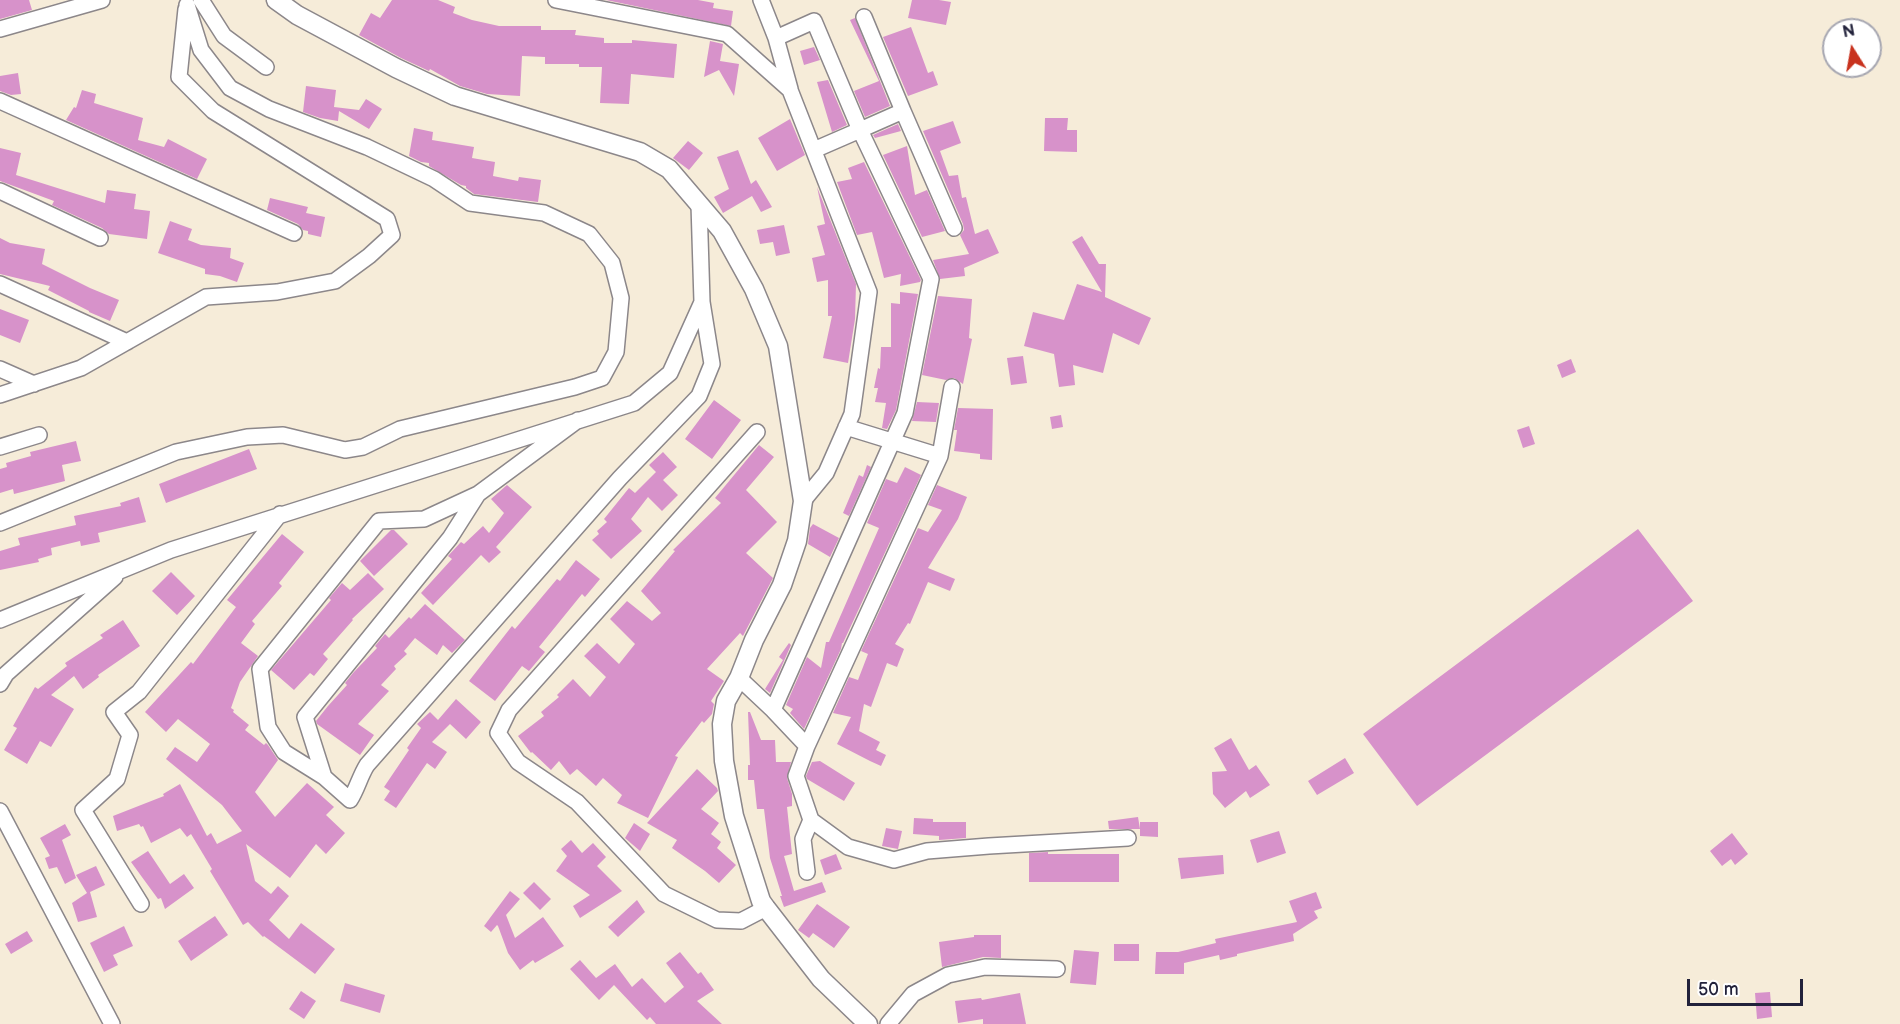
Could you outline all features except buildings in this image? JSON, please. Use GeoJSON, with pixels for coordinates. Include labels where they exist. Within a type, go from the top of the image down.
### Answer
{"type":"FeatureCollection","features":[{"type":"Feature","properties":{"kind":"street"},"geometry":{"type":"LineString","coordinates":[[0,29],[102,0]]}},
{"type":"Feature","properties":{"kind":"street"},"geometry":{"type":"LineString","coordinates":[[276,0],[297,15],[396,68],[455,96],[640,152],[669,169],[722,231],[754,289],[778,346],[803,501],[797,541],[782,585],[726,701],[722,724],[724,761],[734,816],[761,901],[821,979],[868,1024]]}},
{"type":"Feature","properties":{"kind":"street"},"geometry":{"type":"LineString","coordinates":[[556,0],[727,34],[790,90]]}},
{"type":"Feature","properties":{"kind":"street"},"geometry":{"type":"LineString","coordinates":[[761,0],[776,38],[790,90],[869,292],[852,414],[826,473],[803,501]]}},
{"type":"Feature","properties":{"kind":"street"},"geometry":{"type":"LineString","coordinates":[[191,2],[224,36],[266,67]]}},
{"type":"Feature","properties":{"kind":"street"},"geometry":{"type":"LineString","coordinates":[[0,395],[81,368],[206,297],[277,292],[335,281],[369,256],[392,234],[387,219],[213,111],[179,77],[191,2]]}},
{"type":"Feature","properties":{"kind":"street"},"geometry":{"type":"LineString","coordinates":[[0,523],[176,452],[247,437],[283,435],[345,450],[363,447],[400,429],[575,387],[602,378],[616,352],[621,298],[612,263],[589,234],[544,213],[470,203],[425,174],[367,147],[269,109],[230,88],[201,50],[191,2]]}},
{"type":"Feature","properties":{"kind":"street"},"geometry":{"type":"LineString","coordinates":[[864,17],[954,228]]}},
{"type":"Feature","properties":{"kind":"street"},"geometry":{"type":"LineString","coordinates":[[773,710],[905,413],[931,279],[860,130],[814,21],[776,38]]}},
{"type":"Feature","properties":{"kind":"street"},"geometry":{"type":"LineString","coordinates":[[0,101],[294,233]]}},
{"type":"Feature","properties":{"kind":"street"},"geometry":{"type":"LineString","coordinates":[[814,150],[903,111]]}},
{"type":"Feature","properties":{"kind":"street"},"geometry":{"type":"LineString","coordinates":[[0,191],[100,237]]}},
{"type":"Feature","properties":{"kind":"street"},"geometry":{"type":"LineString","coordinates":[[578,420],[478,494],[424,519],[379,521],[260,669],[268,727],[284,752],[324,777],[350,800],[367,765],[620,478],[699,396],[712,364],[702,302],[699,204]]}},
{"type":"Feature","properties":{"kind":"street"},"geometry":{"type":"LineString","coordinates":[[0,284],[127,342]]}},
{"type":"Feature","properties":{"kind":"street"},"geometry":{"type":"LineString","coordinates":[[0,620],[171,550],[634,403],[670,373],[702,302]]}},
{"type":"Feature","properties":{"kind":"street"},"geometry":{"type":"LineString","coordinates":[[0,369],[34,384]]}},
{"type":"Feature","properties":{"kind":"street"},"geometry":{"type":"LineString","coordinates":[[952,387],[940,456],[807,746],[796,776],[811,820],[848,847],[894,860],[927,851],[948,849],[1128,838]]}},
{"type":"Feature","properties":{"kind":"street"},"geometry":{"type":"LineString","coordinates":[[846,427],[940,456]]}},
{"type":"Feature","properties":{"kind":"street"},"geometry":{"type":"LineString","coordinates":[[757,432],[509,710],[498,733],[518,762],[577,802],[664,894],[717,920],[741,921],[766,908]]}},
{"type":"Feature","properties":{"kind":"street"},"geometry":{"type":"LineString","coordinates":[[0,447],[39,435]]}},
{"type":"Feature","properties":{"kind":"street"},"geometry":{"type":"LineString","coordinates":[[324,777],[305,717],[450,538],[478,494]]}},
{"type":"Feature","properties":{"kind":"street"},"geometry":{"type":"LineString","coordinates":[[141,904],[83,810],[117,779],[130,735],[114,712],[139,692],[280,514]]}},
{"type":"Feature","properties":{"kind":"street"},"geometry":{"type":"LineString","coordinates":[[0,684],[6,674],[124,569]]}},
{"type":"Feature","properties":{"kind":"street"},"geometry":{"type":"LineString","coordinates":[[739,678],[807,746]]}},
{"type":"Feature","properties":{"kind":"street"},"geometry":{"type":"LineString","coordinates":[[0,811],[112,1024]]}},
{"type":"Feature","properties":{"kind":"street"},"geometry":{"type":"LineString","coordinates":[[807,872],[802,839],[811,820]]}},
{"type":"Feature","properties":{"kind":"street"},"geometry":{"type":"LineString","coordinates":[[888,1024],[913,994],[948,975],[985,967],[1057,969]]}}]}
